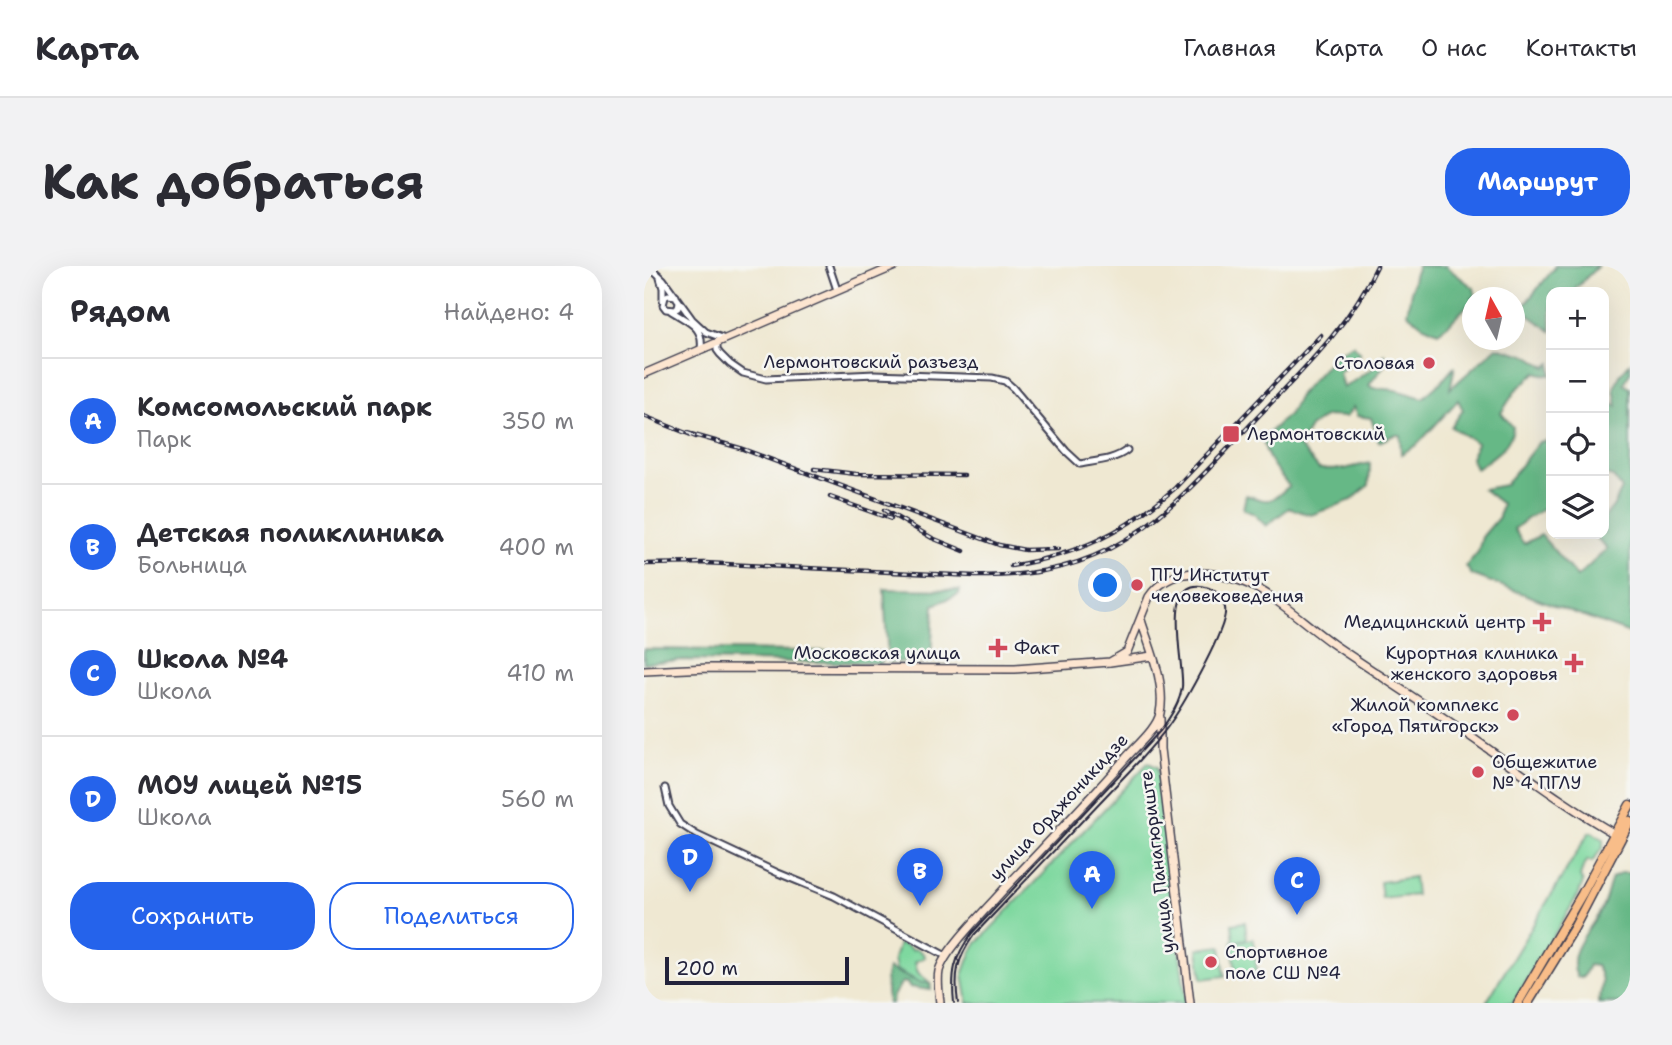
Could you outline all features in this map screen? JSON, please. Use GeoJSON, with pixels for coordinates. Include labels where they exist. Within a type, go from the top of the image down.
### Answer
{"type":"FeatureCollection","features":[{"type":"Feature","properties":{"kind":"main road"},"geometry":{"type":"LineString","coordinates":[[1622,837],[1630,805]]}},
{"type":"Feature","properties":{"kind":"main road"},"geometry":{"type":"LineString","coordinates":[[1528,1003],[1630,821]]}},
{"type":"Feature","properties":{"kind":"main road"},"geometry":{"type":"LineString","coordinates":[[1518,1003],[1570,925]]}},
{"type":"Feature","properties":{"kind":"street"},"geometry":{"type":"LineString","coordinates":[[649,266],[657,272],[692,319],[706,332],[725,339]]}},
{"type":"Feature","properties":{"kind":"street"},"geometry":{"type":"LineString","coordinates":[[829,266],[837,290]]}},
{"type":"Feature","properties":{"kind":"street"},"geometry":{"type":"LineString","coordinates":[[644,374],[895,266]]}},
{"type":"Feature","properties":{"kind":"street"},"geometry":{"type":"LineString","coordinates":[[657,272],[666,309],[696,328],[701,334],[701,349]]}},
{"type":"Feature","properties":{"kind":"street"},"geometry":{"type":"LineString","coordinates":[[663,301],[668,295],[678,298]]}},
{"type":"Feature","properties":{"kind":"street"},"geometry":{"type":"LineString","coordinates":[[670,310],[678,307],[678,298]]}},
{"type":"Feature","properties":{"kind":"street","name":"Лермонтовский разъезд"},"geometry":{"type":"LineString","coordinates":[[717,343],[720,354],[730,364],[743,373],[766,379],[875,374],[992,377],[1005,381],[1013,388],[1080,464],[1115,456],[1127,450]]}},
{"type":"Feature","properties":{"kind":"street"},"geometry":{"type":"LineString","coordinates":[[1110,662],[1127,652],[1154,589],[1166,580],[1173,576],[1195,573],[1240,581],[1293,613],[1331,642],[1583,814],[1622,837]]}},
{"type":"Feature","properties":{"kind":"street"},"geometry":{"type":"LineString","coordinates":[[1141,619],[1161,692],[1160,717]]}},
{"type":"Feature","properties":{"kind":"street","name":"Московская улица"},"geometry":{"type":"LineString","coordinates":[[644,671],[709,668],[1015,669],[1152,656]]}},
{"type":"Feature","properties":{"kind":"street","name":"улица Орджоникидзе"},"geometry":{"type":"LineString","coordinates":[[940,1003],[939,972],[946,956],[1160,717]]}},
{"type":"Feature","properties":{"kind":"street","name":"улица Панагюриште"},"geometry":{"type":"LineString","coordinates":[[1160,717],[1161,760],[1190,1003]]}},
{"type":"Feature","properties":{"kind":"street"},"geometry":{"type":"LineString","coordinates":[[665,788],[669,806],[680,824],[697,835],[834,896],[946,956]]}},
{"type":"Feature","properties":{"kind":"green space"},"geometry":{"type":"Polygon","coordinates":[[[1418,266],[1445,266],[1473,287],[1462,287],[1462,311],[1438,332],[1422,325],[1407,313],[1418,266]]]}},
{"type":"Feature","properties":{"kind":"green space"},"geometry":{"type":"Polygon","coordinates":[[[1556,266],[1598,266],[1577,287],[1546,287],[1546,327],[1525,311],[1525,304],[1556,266]]]}},
{"type":"Feature","properties":{"kind":"green space"},"geometry":{"type":"Polygon","coordinates":[[[1353,345],[1360,353],[1339,373],[1343,388],[1372,369],[1384,354],[1386,363],[1369,385],[1423,398],[1455,366],[1450,389],[1494,350],[1508,350],[1529,356],[1546,367],[1546,375],[1536,372],[1516,390],[1501,413],[1513,427],[1509,440],[1476,469],[1471,458],[1477,443],[1451,427],[1463,410],[1458,400],[1418,444],[1401,454],[1400,435],[1379,442],[1371,418],[1357,416],[1353,407],[1346,417],[1326,416],[1310,427],[1299,446],[1319,469],[1344,469],[1370,463],[1369,485],[1352,500],[1311,515],[1289,508],[1266,526],[1254,514],[1243,509],[1246,495],[1269,500],[1289,486],[1269,458],[1263,438],[1290,413],[1300,394],[1337,353],[1353,345]]]}},
{"type":"Feature","properties":{"kind":"green space"},"geometry":{"type":"Polygon","coordinates":[[[1630,363],[1630,372],[1624,384],[1630,388],[1630,633],[1472,575],[1466,566],[1478,552],[1482,537],[1499,517],[1502,504],[1483,489],[1505,485],[1539,442],[1546,441],[1546,507],[1514,529],[1524,544],[1541,535],[1577,577],[1607,549],[1598,539],[1609,539],[1609,512],[1622,489],[1613,477],[1609,476],[1609,402],[1617,406],[1614,388],[1630,363]]]}},
{"type":"Feature","properties":{"kind":"green space"},"geometry":{"type":"Polygon","coordinates":[[[884,589],[960,590],[959,594],[934,605],[931,660],[888,662],[884,589]]]}},
{"type":"Feature","properties":{"kind":"green space"},"geometry":{"type":"Polygon","coordinates":[[[644,649],[882,652],[882,663],[683,660],[644,663],[644,649]]]}},
{"type":"Feature","properties":{"kind":"green space"},"geometry":{"type":"Polygon","coordinates":[[[1148,763],[1157,767],[1186,1003],[968,1003],[963,975],[977,943],[1148,763]]]}},
{"type":"Feature","properties":{"kind":"green space"},"geometry":{"type":"Polygon","coordinates":[[[1591,832],[1603,839],[1603,847],[1592,862],[1588,860],[1583,867],[1580,877],[1583,882],[1578,895],[1513,1003],[1486,1003],[1588,834],[1591,832]]]}},
{"type":"Feature","properties":{"kind":"green space"},"geometry":{"type":"Polygon","coordinates":[[[1622,873],[1630,873],[1630,1003],[1598,1003],[1602,984],[1599,970],[1596,966],[1589,965],[1583,977],[1577,977],[1574,959],[1580,942],[1603,906],[1612,878],[1622,873]]]}},
{"type":"Feature","properties":{"kind":"green space"},"geometry":{"type":"Polygon","coordinates":[[[1414,877],[1416,895],[1382,899],[1380,882],[1414,877]]]}},
{"type":"Feature","properties":{"kind":"green space"},"geometry":{"type":"Polygon","coordinates":[[[1245,922],[1247,939],[1237,941],[1253,939],[1257,971],[1236,974],[1232,924],[1245,922]]]}},
{"type":"Feature","properties":{"kind":"green space"},"geometry":{"type":"Polygon","coordinates":[[[899,943],[922,953],[925,957],[915,962],[917,971],[930,983],[921,983],[896,970],[894,959],[899,943]]]}},
{"type":"Feature","properties":{"kind":"green space","name":"Спортивное поле СШ №4"},"geometry":{"type":"Polygon","coordinates":[[[1221,946],[1225,976],[1202,979],[1198,949],[1221,946]]]}},
{"type":"Feature","properties":{"kind":"green space"},"geometry":{"type":"Polygon","coordinates":[[[888,968],[921,983],[930,983],[931,990],[909,987],[902,982],[893,996],[892,1003],[888,1003],[888,968]]]}},
{"type":"Feature","properties":{"kind":"tram line"},"geometry":{"type":"LineString","coordinates":[[954,1003],[955,966],[972,933],[1161,730],[1171,715],[1182,687],[1178,641],[1179,606],[1184,593],[1193,586],[1209,588],[1223,601],[1224,617],[1204,665],[1177,713],[1140,760],[974,935],[958,967],[958,1003]]}},
{"type":"Feature","properties":{"kind":"railway"},"geometry":{"type":"LineString","coordinates":[[644,564],[704,563],[993,576],[1044,571],[1093,556],[1150,523],[1203,475],[1305,368],[1337,330],[1352,310],[1377,266]]}},
{"type":"Feature","properties":{"kind":"railway"},"geometry":{"type":"LineString","coordinates":[[1011,566],[1058,555],[1098,540],[1155,505],[1174,489],[1321,335]]}},
{"type":"Feature","properties":{"kind":"railway"},"geometry":{"type":"LineString","coordinates":[[644,416],[696,437]]}},
{"type":"Feature","properties":{"kind":"railway"},"geometry":{"type":"LineString","coordinates":[[687,433],[740,448],[999,545],[1025,550],[1058,549]]}},
{"type":"Feature","properties":{"kind":"railway"},"geometry":{"type":"LineString","coordinates":[[814,469],[856,474],[964,475]]}},
{"type":"Feature","properties":{"kind":"railway"},"geometry":{"type":"LineString","coordinates":[[830,497],[891,519]]}},
{"type":"Feature","properties":{"kind":"railway"},"geometry":{"type":"LineString","coordinates":[[884,510],[932,538],[964,551]]}},
{"type":"Feature","properties":{"kind":"place","name":"Столовая"},"geometry":{"type":"Point","coordinates":[1429,363]}},
{"type":"Feature","properties":{"kind":"place","name":"Лермонтовский"},"geometry":{"type":"Point","coordinates":[1231,434]}},
{"type":"Feature","properties":{"kind":"place","name":"ПГУ Институт человековедения"},"geometry":{"type":"Point","coordinates":[1137,585]}},
{"type":"Feature","properties":{"kind":"place","name":"Медицинский центр"},"geometry":{"type":"Point","coordinates":[1542,622]}},
{"type":"Feature","properties":{"kind":"place","name":"Факт"},"geometry":{"type":"Point","coordinates":[998,648]}},
{"type":"Feature","properties":{"kind":"place","name":"Курортная клиника женского здоровья"},"geometry":{"type":"Point","coordinates":[1574,663]}},
{"type":"Feature","properties":{"kind":"place","name":"Жилой комплекс «Город Пятигорск»"},"geometry":{"type":"Point","coordinates":[1513,715]}},
{"type":"Feature","properties":{"kind":"place","name":"Общежитие № 4 ПГЛУ"},"geometry":{"type":"Point","coordinates":[1478,772]}},
{"type":"Feature","properties":{"kind":"place","name":"МОУ лицей №15"},"geometry":{"type":"Point","coordinates":[690,892]}},
{"type":"Feature","properties":{"kind":"place","name":"Детская поликлиника"},"geometry":{"type":"Point","coordinates":[920,906]}},
{"type":"Feature","properties":{"kind":"place","name":"Комсомольский парк"},"geometry":{"type":"Point","coordinates":[1092,909]}},
{"type":"Feature","properties":{"kind":"place","name":"Школа №4"},"geometry":{"type":"Point","coordinates":[1297,915]}},
{"type":"Feature","properties":{"kind":"place","name":"Спортивное поле СШ №4"},"geometry":{"type":"Point","coordinates":[1211,962]}}]}
